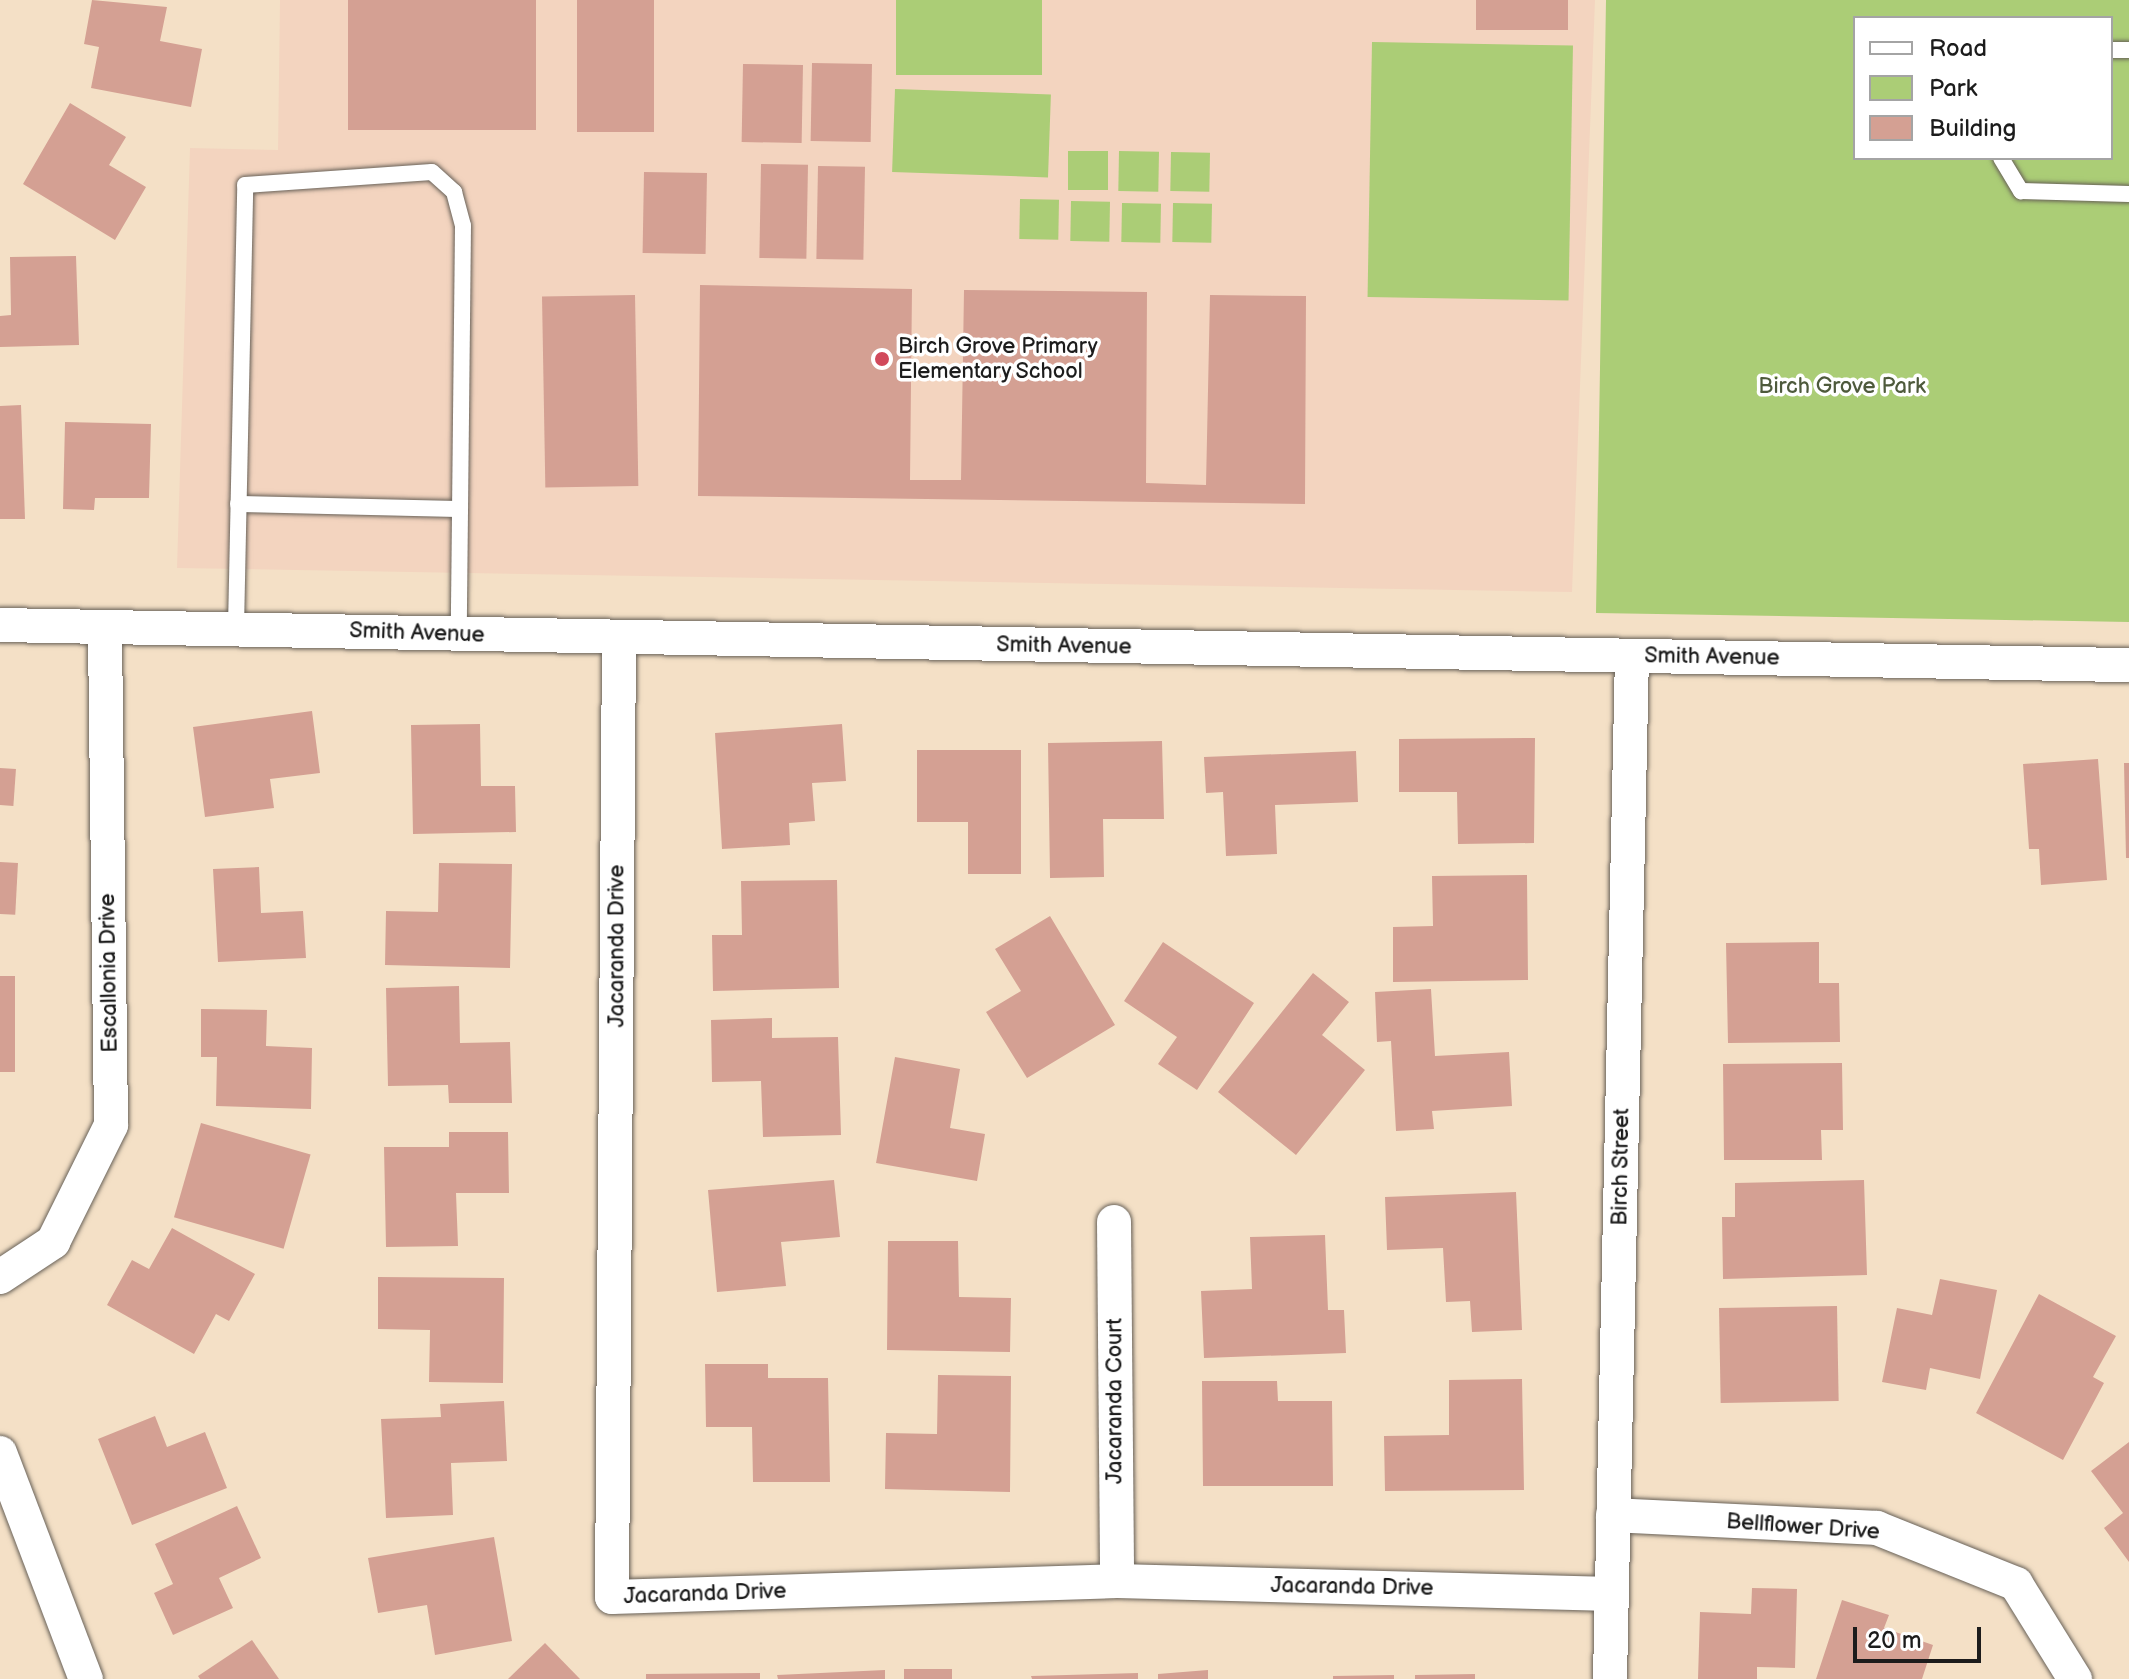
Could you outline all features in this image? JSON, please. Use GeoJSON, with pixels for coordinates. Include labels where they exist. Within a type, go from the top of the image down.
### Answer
{"type":"FeatureCollection","features":[{"type":"Feature","properties":{"kind":"street","name":"Smith Avenue"},"geometry":{"type":"LineString","coordinates":[[0,625],[2129,665]]}},
{"type":"Feature","properties":{"kind":"street","name":"Escallonia Drive"},"geometry":{"type":"LineString","coordinates":[[0,1277],[53,1242],[111,1125],[105,627]]}},
{"type":"Feature","properties":{"kind":"street","name":"Jacaranda Drive"},"geometry":{"type":"LineString","coordinates":[[619,638],[612,1597],[1117,1581],[1612,1594]]}},
{"type":"Feature","properties":{"kind":"street","name":"Birch Street"},"geometry":{"type":"LineString","coordinates":[[1610,1679],[1632,656]]}},
{"type":"Feature","properties":{"kind":"street","name":"Jacaranda Court"},"geometry":{"type":"LineString","coordinates":[[1114,1222],[1117,1581]]}},
{"type":"Feature","properties":{"kind":"street"},"geometry":{"type":"LineString","coordinates":[[0,1453],[86,1679]]}},
{"type":"Feature","properties":{"kind":"street","name":"Bellflower Drive"},"geometry":{"type":"LineString","coordinates":[[1613,1515],[1877,1528],[2016,1584],[2075,1679]]}},
{"type":"Feature","properties":{"kind":"lane"},"geometry":{"type":"LineString","coordinates":[[2002,160],[2021,191],[2129,194]]}},
{"type":"Feature","properties":{"kind":"lane"},"geometry":{"type":"LineString","coordinates":[[236,628],[245,185],[432,172],[454,192],[463,226],[459,634]]}},
{"type":"Feature","properties":{"kind":"lane"},"geometry":{"type":"LineString","coordinates":[[238,504],[460,509]]}},
{"type":"Feature","properties":{"kind":"shaded area","name":"Birch Grove Primary Elementary School"},"geometry":{"type":"Polygon","coordinates":[[[280,0],[1595,0],[1572,592],[177,568],[190,148],[278,150],[280,0]]]}},
{"type":"Feature","properties":{"kind":"green space"},"geometry":{"type":"Polygon","coordinates":[[[896,0],[1042,0],[1042,75],[896,75],[896,0]]]}},
{"type":"Feature","properties":{"kind":"green space","name":"Birch Grove Park"},"geometry":{"type":"Polygon","coordinates":[[[1606,0],[2129,0],[2129,622],[1596,613],[1606,0]]]}},
{"type":"Feature","properties":{"kind":"green space"},"geometry":{"type":"Polygon","coordinates":[[[1372,42],[1573,46],[1569,300],[1368,297],[1372,42]]]}},
{"type":"Feature","properties":{"kind":"green space"},"geometry":{"type":"Polygon","coordinates":[[[895,89],[1051,94],[1048,177],[892,172],[895,89]]]}},
{"type":"Feature","properties":{"kind":"green space"},"geometry":{"type":"Polygon","coordinates":[[[1068,151],[1108,151],[1108,190],[1068,190],[1068,151]]]}},
{"type":"Feature","properties":{"kind":"green space"},"geometry":{"type":"Polygon","coordinates":[[[1119,151],[1159,152],[1158,192],[1118,191],[1119,151]]]}},
{"type":"Feature","properties":{"kind":"green space"},"geometry":{"type":"Polygon","coordinates":[[[1171,152],[1210,153],[1209,192],[1170,191],[1171,152]]]}},
{"type":"Feature","properties":{"kind":"green space"},"geometry":{"type":"Polygon","coordinates":[[[1020,199],[1059,200],[1058,240],[1019,239],[1020,199]]]}},
{"type":"Feature","properties":{"kind":"green space"},"geometry":{"type":"Polygon","coordinates":[[[1071,201],[1110,202],[1109,242],[1070,241],[1071,201]]]}},
{"type":"Feature","properties":{"kind":"green space"},"geometry":{"type":"Polygon","coordinates":[[[1122,203],[1161,204],[1160,243],[1121,242],[1122,203]]]}},
{"type":"Feature","properties":{"kind":"green space"},"geometry":{"type":"Polygon","coordinates":[[[1173,203],[1212,204],[1211,243],[1172,242],[1173,203]]]}},
{"type":"Feature","properties":{"kind":"building"},"geometry":{"type":"Polygon","coordinates":[[[92,0],[167,7],[160,41],[202,49],[191,107],[91,88],[99,47],[84,44],[92,0]]]}},
{"type":"Feature","properties":{"kind":"building"},"geometry":{"type":"Polygon","coordinates":[[[348,0],[536,0],[536,130],[348,130],[348,0]]]}},
{"type":"Feature","properties":{"kind":"building"},"geometry":{"type":"Polygon","coordinates":[[[577,0],[654,0],[654,132],[577,132],[577,0]]]}},
{"type":"Feature","properties":{"kind":"building"},"geometry":{"type":"Polygon","coordinates":[[[1476,0],[1568,0],[1568,30],[1476,30],[1476,0]]]}},
{"type":"Feature","properties":{"kind":"building"},"geometry":{"type":"Polygon","coordinates":[[[812,63],[872,64],[871,142],[811,141],[812,63]]]}},
{"type":"Feature","properties":{"kind":"building"},"geometry":{"type":"Polygon","coordinates":[[[743,64],[803,65],[802,143],[742,142],[743,64]]]}},
{"type":"Feature","properties":{"kind":"building"},"geometry":{"type":"Polygon","coordinates":[[[70,103],[126,137],[109,165],[146,187],[115,240],[23,184],[70,103]]]}},
{"type":"Feature","properties":{"kind":"building"},"geometry":{"type":"Polygon","coordinates":[[[761,164],[808,165],[806,259],[759,258],[761,164]]]}},
{"type":"Feature","properties":{"kind":"building"},"geometry":{"type":"Polygon","coordinates":[[[818,166],[865,167],[863,260],[816,259],[818,166]]]}},
{"type":"Feature","properties":{"kind":"building"},"geometry":{"type":"Polygon","coordinates":[[[644,172],[707,173],[706,254],[643,253],[644,172]]]}},
{"type":"Feature","properties":{"kind":"building"},"geometry":{"type":"Polygon","coordinates":[[[76,256],[79,345],[0,347],[0,316],[11,315],[10,257],[76,256]]]}},
{"type":"Feature","properties":{"kind":"building"},"geometry":{"type":"Polygon","coordinates":[[[700,285],[912,289],[910,480],[961,480],[964,290],[1147,292],[1146,483],[1206,485],[1210,295],[1306,296],[1305,504],[698,496],[700,285]]]}},
{"type":"Feature","properties":{"kind":"building"},"geometry":{"type":"Polygon","coordinates":[[[635,295],[638,486],[545,488],[542,297],[635,295]]]}},
{"type":"Feature","properties":{"kind":"building"},"geometry":{"type":"Polygon","coordinates":[[[21,405],[25,519],[0,519],[0,406],[21,405]]]}},
{"type":"Feature","properties":{"kind":"building"},"geometry":{"type":"Polygon","coordinates":[[[65,422],[151,424],[149,498],[95,498],[94,510],[63,509],[65,422]]]}},
{"type":"Feature","properties":{"kind":"building"},"geometry":{"type":"Polygon","coordinates":[[[312,711],[320,773],[270,779],[274,808],[205,817],[193,727],[312,711]]]}},
{"type":"Feature","properties":{"kind":"building"},"geometry":{"type":"Polygon","coordinates":[[[480,724],[481,786],[515,786],[516,832],[413,834],[411,725],[480,724]]]}},
{"type":"Feature","properties":{"kind":"building"},"geometry":{"type":"Polygon","coordinates":[[[842,724],[846,781],[812,783],[815,821],[789,823],[790,845],[722,849],[715,733],[842,724]]]}},
{"type":"Feature","properties":{"kind":"building"},"geometry":{"type":"Polygon","coordinates":[[[1535,738],[1534,843],[1458,844],[1457,792],[1399,792],[1399,739],[1535,738]]]}},
{"type":"Feature","properties":{"kind":"building"},"geometry":{"type":"Polygon","coordinates":[[[1162,741],[1164,819],[1103,819],[1104,877],[1050,878],[1048,743],[1162,741]]]}},
{"type":"Feature","properties":{"kind":"building"},"geometry":{"type":"Polygon","coordinates":[[[917,750],[1021,750],[1021,874],[968,874],[968,822],[917,822],[917,750]]]}},
{"type":"Feature","properties":{"kind":"building"},"geometry":{"type":"Polygon","coordinates":[[[1356,751],[1358,802],[1275,805],[1277,854],[1226,856],[1223,792],[1206,793],[1204,757],[1356,751]]]}},
{"type":"Feature","properties":{"kind":"building"},"geometry":{"type":"Polygon","coordinates":[[[2098,759],[2107,880],[2041,885],[2039,849],[2029,849],[2023,764],[2098,759]]]}},
{"type":"Feature","properties":{"kind":"building"},"geometry":{"type":"Polygon","coordinates":[[[2124,763],[2129,763],[2129,858],[2126,858],[2124,763]]]}},
{"type":"Feature","properties":{"kind":"building"},"geometry":{"type":"Polygon","coordinates":[[[0,768],[16,769],[13,806],[0,805],[0,768]]]}},
{"type":"Feature","properties":{"kind":"building"},"geometry":{"type":"Polygon","coordinates":[[[0,862],[18,863],[15,915],[0,914],[0,862]]]}},
{"type":"Feature","properties":{"kind":"building"},"geometry":{"type":"Polygon","coordinates":[[[439,863],[512,864],[510,968],[385,965],[386,911],[438,912],[439,863]]]}},
{"type":"Feature","properties":{"kind":"building"},"geometry":{"type":"Polygon","coordinates":[[[259,867],[261,913],[303,911],[306,958],[218,962],[213,869],[259,867]]]}},
{"type":"Feature","properties":{"kind":"building"},"geometry":{"type":"Polygon","coordinates":[[[1527,875],[1528,980],[1393,982],[1393,927],[1433,926],[1432,876],[1527,875]]]}},
{"type":"Feature","properties":{"kind":"building"},"geometry":{"type":"Polygon","coordinates":[[[837,880],[839,988],[713,991],[712,935],[742,935],[741,881],[837,880]]]}},
{"type":"Feature","properties":{"kind":"building"},"geometry":{"type":"Polygon","coordinates":[[[1050,916],[1115,1025],[1027,1078],[986,1012],[1021,991],[995,949],[1050,916]]]}},
{"type":"Feature","properties":{"kind":"building"},"geometry":{"type":"Polygon","coordinates":[[[1163,942],[1254,1003],[1197,1090],[1158,1064],[1177,1037],[1124,1001],[1163,942]]]}},
{"type":"Feature","properties":{"kind":"building"},"geometry":{"type":"Polygon","coordinates":[[[1819,942],[1819,983],[1839,983],[1840,1042],[1728,1043],[1726,943],[1819,942]]]}},
{"type":"Feature","properties":{"kind":"building"},"geometry":{"type":"Polygon","coordinates":[[[1313,973],[1349,1002],[1322,1035],[1365,1070],[1296,1155],[1218,1092],[1313,973]]]}},
{"type":"Feature","properties":{"kind":"building"},"geometry":{"type":"Polygon","coordinates":[[[0,976],[15,976],[15,1072],[0,1072],[0,976]]]}},
{"type":"Feature","properties":{"kind":"building"},"geometry":{"type":"Polygon","coordinates":[[[459,986],[460,1043],[510,1042],[512,1103],[449,1103],[448,1085],[388,1086],[386,988],[459,986]]]}},
{"type":"Feature","properties":{"kind":"building"},"geometry":{"type":"Polygon","coordinates":[[[1431,989],[1435,1056],[1509,1052],[1512,1106],[1432,1111],[1434,1129],[1396,1131],[1391,1041],[1377,1042],[1375,992],[1431,989]]]}},
{"type":"Feature","properties":{"kind":"building"},"geometry":{"type":"Polygon","coordinates":[[[201,1009],[267,1010],[266,1046],[312,1048],[311,1109],[216,1106],[217,1057],[201,1057],[201,1009]]]}},
{"type":"Feature","properties":{"kind":"building"},"geometry":{"type":"Polygon","coordinates":[[[772,1018],[772,1038],[838,1037],[841,1135],[763,1137],[761,1081],[712,1082],[711,1020],[772,1018]]]}},
{"type":"Feature","properties":{"kind":"building"},"geometry":{"type":"Polygon","coordinates":[[[895,1057],[960,1069],[950,1128],[985,1134],[977,1181],[876,1163],[895,1057]]]}},
{"type":"Feature","properties":{"kind":"building"},"geometry":{"type":"Polygon","coordinates":[[[1842,1063],[1843,1130],[1821,1130],[1822,1160],[1724,1160],[1723,1064],[1842,1063]]]}},
{"type":"Feature","properties":{"kind":"building"},"geometry":{"type":"Polygon","coordinates":[[[201,1123],[311,1154],[284,1249],[174,1217],[201,1123]]]}},
{"type":"Feature","properties":{"kind":"building"},"geometry":{"type":"Polygon","coordinates":[[[449,1132],[508,1132],[509,1193],[456,1193],[458,1246],[386,1247],[384,1147],[449,1147],[449,1132]]]}},
{"type":"Feature","properties":{"kind":"building"},"geometry":{"type":"Polygon","coordinates":[[[834,1180],[840,1237],[781,1242],[786,1286],[717,1292],[708,1190],[834,1180]]]}},
{"type":"Feature","properties":{"kind":"building"},"geometry":{"type":"Polygon","coordinates":[[[1864,1180],[1867,1275],[1723,1279],[1722,1217],[1735,1217],[1735,1183],[1864,1180]]]}},
{"type":"Feature","properties":{"kind":"building"},"geometry":{"type":"Polygon","coordinates":[[[1516,1192],[1522,1330],[1472,1332],[1470,1301],[1446,1302],[1443,1248],[1387,1250],[1385,1197],[1516,1192]]]}},
{"type":"Feature","properties":{"kind":"building"},"geometry":{"type":"Polygon","coordinates":[[[172,1228],[255,1274],[229,1321],[216,1314],[194,1354],[107,1305],[132,1260],[149,1269],[172,1228]]]}},
{"type":"Feature","properties":{"kind":"building"},"geometry":{"type":"Polygon","coordinates":[[[1325,1235],[1328,1310],[1344,1310],[1346,1353],[1204,1358],[1201,1291],[1252,1289],[1250,1237],[1325,1235]]]}},
{"type":"Feature","properties":{"kind":"building"},"geometry":{"type":"Polygon","coordinates":[[[888,1241],[958,1241],[959,1297],[1011,1298],[1010,1352],[887,1350],[888,1241]]]}},
{"type":"Feature","properties":{"kind":"building"},"geometry":{"type":"Polygon","coordinates":[[[378,1277],[504,1278],[503,1383],[429,1382],[430,1330],[378,1329],[378,1277]]]}},
{"type":"Feature","properties":{"kind":"building"},"geometry":{"type":"Polygon","coordinates":[[[1940,1279],[1997,1290],[1980,1379],[1930,1368],[1926,1390],[1882,1382],[1897,1308],[1932,1315],[1940,1279]]]}},
{"type":"Feature","properties":{"kind":"building"},"geometry":{"type":"Polygon","coordinates":[[[2039,1294],[2116,1336],[2093,1377],[2104,1383],[2063,1460],[1976,1413],[2039,1294]]]}},
{"type":"Feature","properties":{"kind":"building"},"geometry":{"type":"Polygon","coordinates":[[[1837,1306],[1839,1401],[1721,1403],[1719,1308],[1837,1306]]]}},
{"type":"Feature","properties":{"kind":"building"},"geometry":{"type":"Polygon","coordinates":[[[705,1364],[768,1364],[768,1378],[828,1378],[830,1482],[753,1482],[752,1427],[706,1427],[705,1364]]]}},
{"type":"Feature","properties":{"kind":"building"},"geometry":{"type":"Polygon","coordinates":[[[938,1375],[1011,1376],[1010,1492],[885,1489],[886,1433],[937,1434],[938,1375]]]}},
{"type":"Feature","properties":{"kind":"building"},"geometry":{"type":"Polygon","coordinates":[[[1522,1379],[1524,1490],[1385,1491],[1384,1436],[1449,1435],[1449,1380],[1522,1379]]]}},
{"type":"Feature","properties":{"kind":"building"},"geometry":{"type":"Polygon","coordinates":[[[1202,1381],[1277,1381],[1278,1401],[1332,1401],[1333,1486],[1203,1486],[1202,1381]]]}},
{"type":"Feature","properties":{"kind":"building"},"geometry":{"type":"Polygon","coordinates":[[[504,1401],[507,1461],[451,1463],[453,1515],[386,1518],[381,1419],[441,1417],[440,1404],[504,1401]]]}},
{"type":"Feature","properties":{"kind":"building"},"geometry":{"type":"Polygon","coordinates":[[[155,1416],[167,1447],[205,1432],[227,1488],[132,1525],[98,1439],[155,1416]]]}},
{"type":"Feature","properties":{"kind":"building"},"geometry":{"type":"Polygon","coordinates":[[[2129,1442],[2129,1562],[2104,1528],[2123,1513],[2091,1471],[2129,1442]]]}},
{"type":"Feature","properties":{"kind":"building"},"geometry":{"type":"Polygon","coordinates":[[[237,1506],[261,1558],[219,1578],[233,1608],[173,1635],[154,1593],[173,1584],[155,1544],[237,1506]]]}},
{"type":"Feature","properties":{"kind":"building"},"geometry":{"type":"Polygon","coordinates":[[[494,1537],[512,1641],[435,1655],[427,1605],[378,1613],[368,1558],[494,1537]]]}},
{"type":"Feature","properties":{"kind":"building"},"geometry":{"type":"Polygon","coordinates":[[[1752,1588],[1797,1589],[1795,1668],[1757,1667],[1757,1679],[1698,1679],[1700,1612],[1751,1614],[1752,1588]]]}},
{"type":"Feature","properties":{"kind":"building"},"geometry":{"type":"Polygon","coordinates":[[[1842,1600],[1889,1615],[1884,1628],[1933,1645],[1922,1679],[1816,1679],[1842,1600]]]}},
{"type":"Feature","properties":{"kind":"building"},"geometry":{"type":"Polygon","coordinates":[[[252,1640],[279,1679],[200,1679],[198,1676],[252,1640]]]}},
{"type":"Feature","properties":{"kind":"building"},"geometry":{"type":"Polygon","coordinates":[[[545,1643],[580,1679],[508,1679],[545,1643]]]}},
{"type":"Feature","properties":{"kind":"building"},"geometry":{"type":"Polygon","coordinates":[[[904,1669],[952,1669],[952,1679],[904,1679],[904,1669]]]}},
{"type":"Feature","properties":{"kind":"building"},"geometry":{"type":"Polygon","coordinates":[[[885,1670],[885,1679],[778,1679],[777,1675],[885,1670]]]}},
{"type":"Feature","properties":{"kind":"building"},"geometry":{"type":"Polygon","coordinates":[[[1208,1670],[1208,1679],[1158,1679],[1158,1674],[1208,1670]]]}},
{"type":"Feature","properties":{"kind":"building"},"geometry":{"type":"Polygon","coordinates":[[[760,1673],[760,1679],[646,1679],[646,1674],[760,1673]]]}},
{"type":"Feature","properties":{"kind":"building"},"geometry":{"type":"Polygon","coordinates":[[[1138,1673],[1138,1679],[1032,1679],[1031,1676],[1138,1673]]]}},
{"type":"Feature","properties":{"kind":"building"},"geometry":{"type":"Polygon","coordinates":[[[1475,1674],[1475,1679],[1415,1679],[1415,1675],[1475,1674]]]}},
{"type":"Feature","properties":{"kind":"building"},"geometry":{"type":"Polygon","coordinates":[[[1394,1675],[1394,1679],[1333,1679],[1333,1676],[1394,1675]]]}},
{"type":"Feature","properties":{"kind":"place","name":"Birch Grove Primary Elementary School"},"geometry":{"type":"Point","coordinates":[882,359]}}]}
